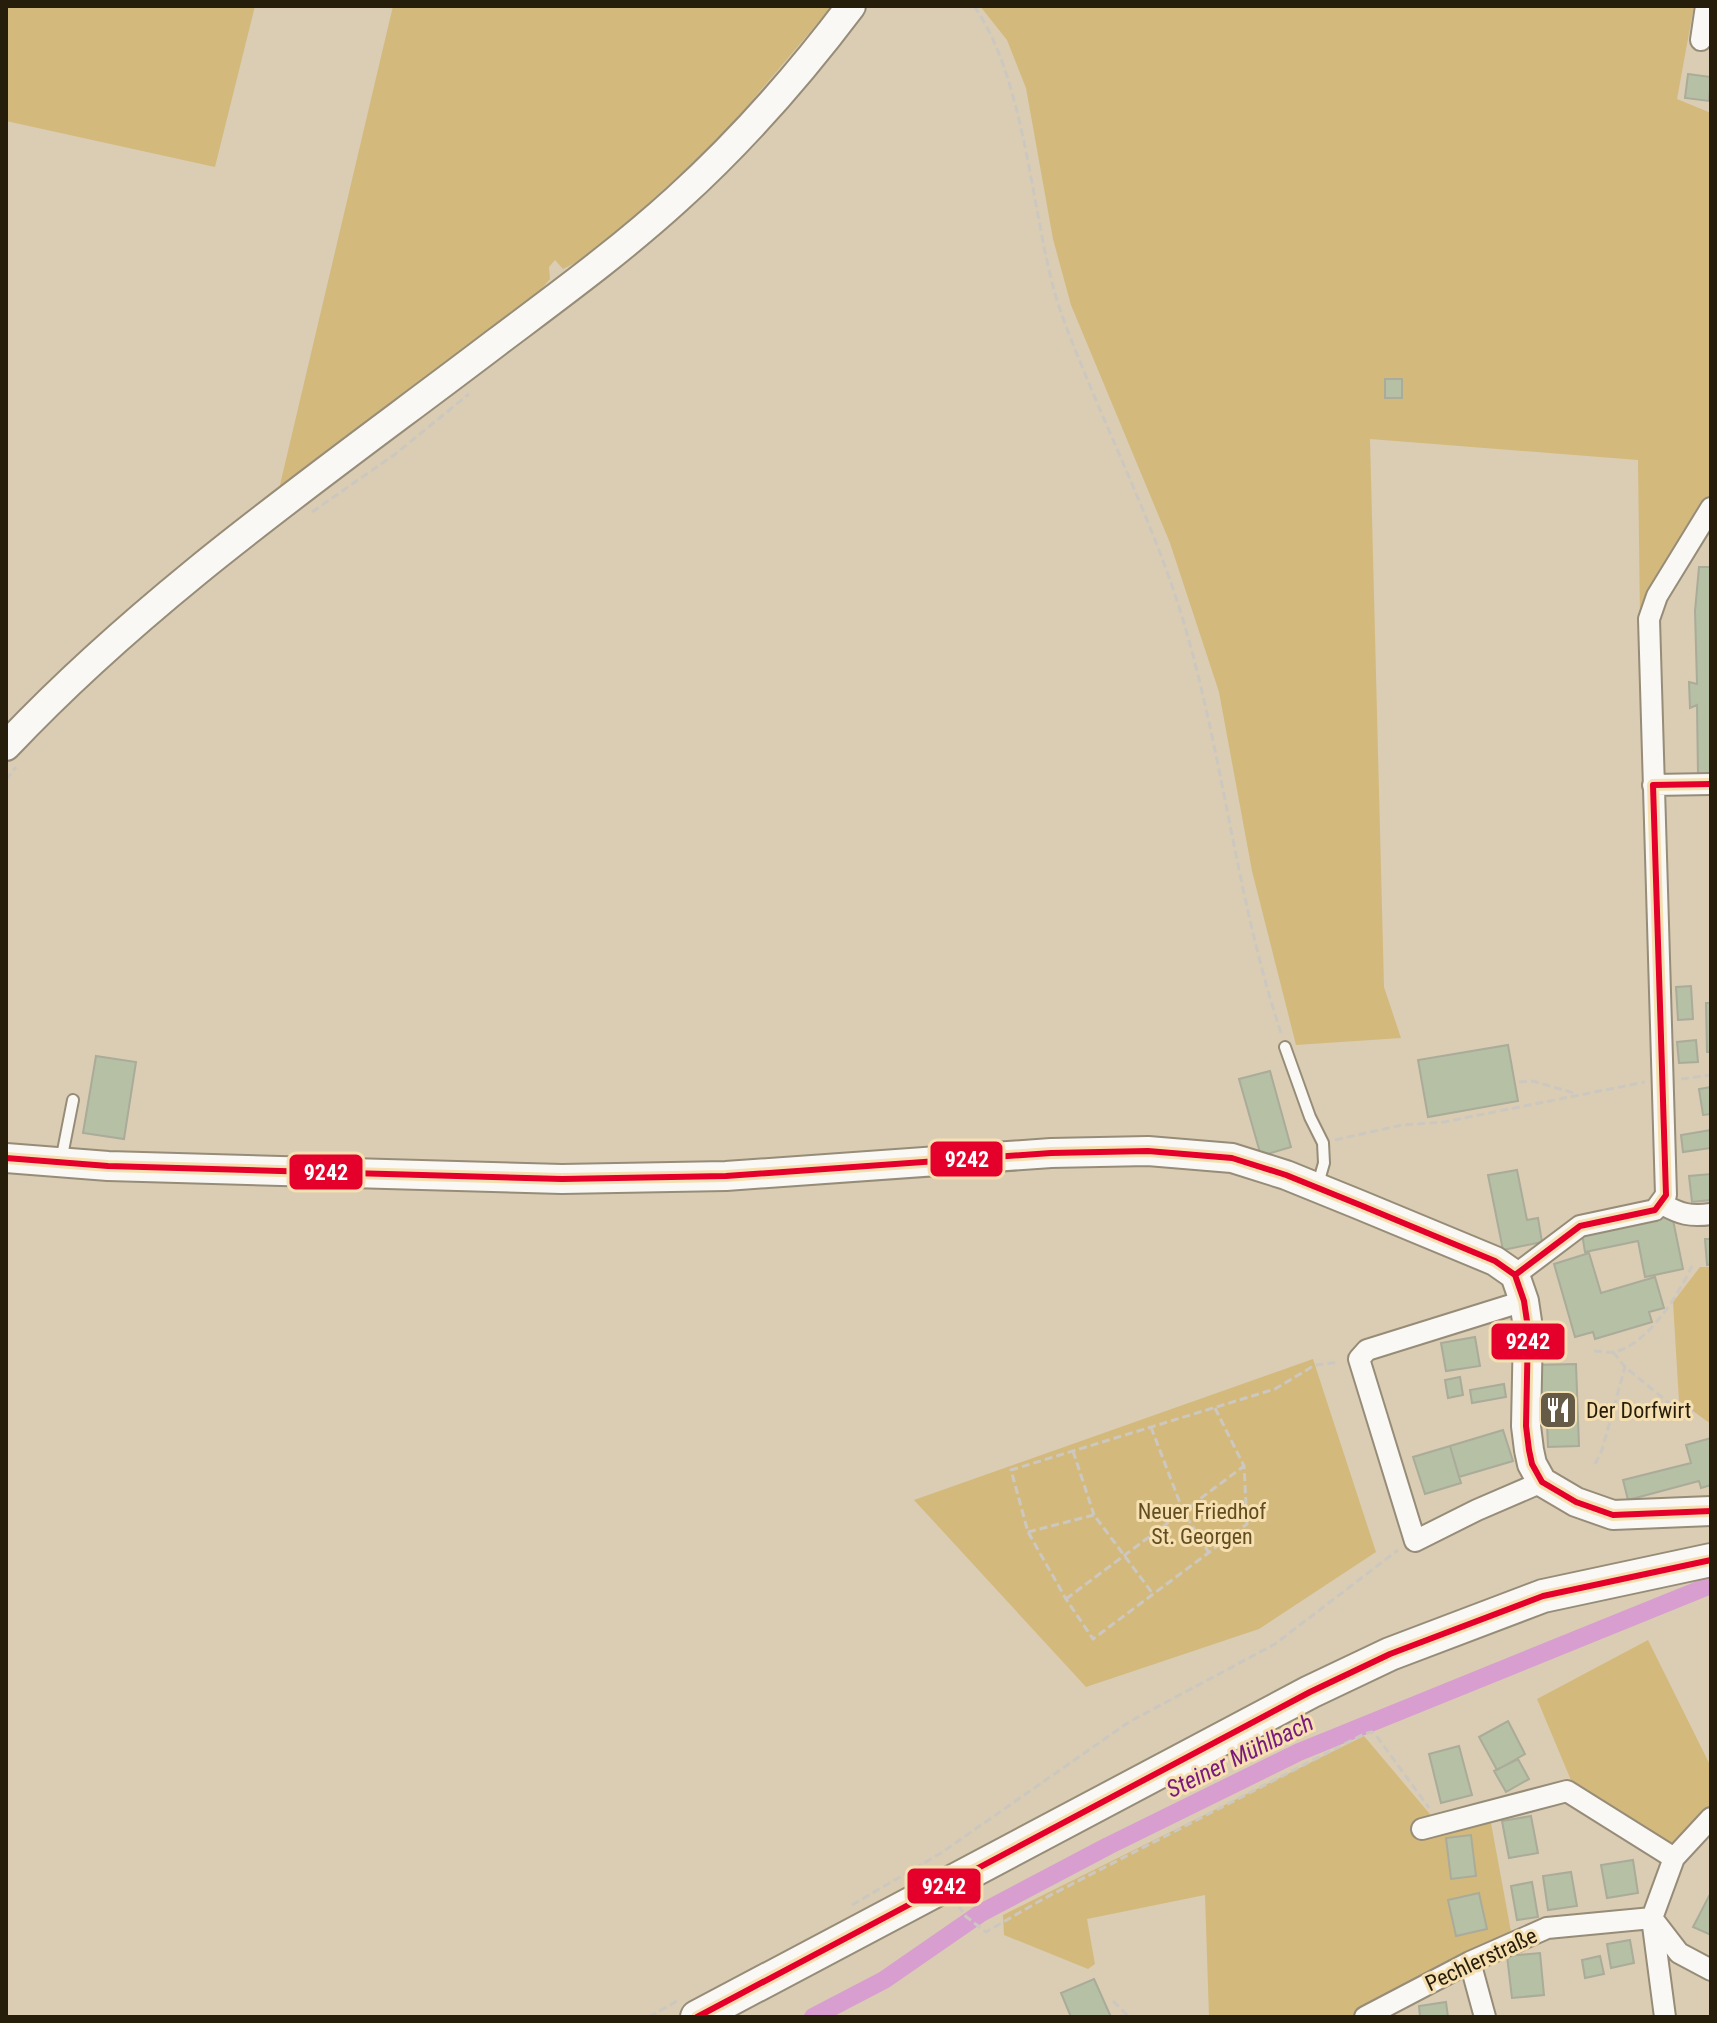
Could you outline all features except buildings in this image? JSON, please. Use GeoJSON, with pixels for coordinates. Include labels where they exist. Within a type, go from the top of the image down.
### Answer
{"type":"FeatureCollection","features":[{"type":"Feature","properties":{"kind":"main road"},"geometry":{"type":"LineString","coordinates":[[693,2006],[1390,1654],[1543,1596],[1711,1560]]}},
{"type":"Feature","properties":{"kind":"street"},"geometry":{"type":"LineString","coordinates":[[6,746],[108,647],[262,519],[598,265],[677,199],[757,119],[812,57],[851,6]]}},
{"type":"Feature","properties":{"kind":"street"},"geometry":{"type":"LineString","coordinates":[[1701,40],[1706,6]]}},
{"type":"Feature","properties":{"kind":"street"},"geometry":{"type":"LineString","coordinates":[[1542,1482],[1415,1541],[1359,1359],[1367,1350],[1519,1288],[1580,1226],[1655,1210],[1662,1204],[1667,1181],[1653,785],[1651,609],[1711,508]]}},
{"type":"Feature","properties":{"kind":"street"},"geometry":{"type":"LineString","coordinates":[[1653,785],[1711,784]]}},
{"type":"Feature","properties":{"kind":"street"},"geometry":{"type":"LineString","coordinates":[[6,1158],[61,1163],[381,1175],[629,1179],[726,1176],[1038,1154],[1148,1151],[1232,1158],[1317,1187],[1495,1261],[1519,1288],[1529,1347],[1526,1426],[1532,1464],[1542,1482],[1576,1502],[1613,1515],[1711,1511]]}},
{"type":"Feature","properties":{"kind":"street"},"geometry":{"type":"LineString","coordinates":[[1662,1204],[1682,1215],[1711,1214]]}},
{"type":"Feature","properties":{"kind":"street"},"geometry":{"type":"LineString","coordinates":[[1432,1826],[1567,1791],[1674,1858]]}},
{"type":"Feature","properties":{"kind":"street"},"geometry":{"type":"LineString","coordinates":[[1665,2017],[1652,1918],[1674,1858],[1711,1818]]}},
{"type":"Feature","properties":{"kind":"street"},"geometry":{"type":"LineString","coordinates":[[1652,1918],[1679,1953],[1711,1970]]}},
{"type":"Feature","properties":{"kind":"street","name":"Pechlerstraße"},"geometry":{"type":"LineString","coordinates":[[1365,2017],[1470,1962],[1547,1928],[1652,1918]]}},
{"type":"Feature","properties":{"kind":"street"},"geometry":{"type":"LineString","coordinates":[[1470,1962],[1485,2017]]}},
{"type":"Feature","properties":{"kind":"lane"},"geometry":{"type":"LineString","coordinates":[[1285,1047],[1310,1117],[1323,1143],[1324,1163],[1317,1187]]}},
{"type":"Feature","properties":{"kind":"lane"},"geometry":{"type":"LineString","coordinates":[[61,1163],[73,1100]]}},
{"type":"Feature","properties":{"kind":"path"},"geometry":{"type":"LineString","coordinates":[[974,6],[986,23],[1013,101],[1054,290],[1179,607],[1201,683],[1246,903],[1285,1047]]}},
{"type":"Feature","properties":{"kind":"path"},"geometry":{"type":"LineString","coordinates":[[1323,1143],[1402,1125],[1444,1122],[1578,1095],[1711,1075]]}},
{"type":"Feature","properties":{"kind":"path"},"geometry":{"type":"LineString","coordinates":[[1519,1082],[1533,1081],[1578,1095]]}},
{"type":"Feature","properties":{"kind":"path"},"geometry":{"type":"LineString","coordinates":[[1594,1351],[1613,1352],[1638,1341],[1655,1323],[1692,1266]]}},
{"type":"Feature","properties":{"kind":"path"},"geometry":{"type":"LineString","coordinates":[[1613,1352],[1625,1367],[1680,1412],[1693,1411]]}},
{"type":"Feature","properties":{"kind":"path"},"geometry":{"type":"LineString","coordinates":[[1215,1408],[1244,1466],[1247,1524],[1093,1639],[1028,1532],[1011,1470],[1275,1389],[1315,1365],[1359,1359]]}},
{"type":"Feature","properties":{"kind":"path"},"geometry":{"type":"LineString","coordinates":[[1595,1464],[1602,1450],[1625,1367]]}},
{"type":"Feature","properties":{"kind":"path"},"geometry":{"type":"LineString","coordinates":[[1151,1427],[1183,1511],[1209,1553]]}},
{"type":"Feature","properties":{"kind":"path"},"geometry":{"type":"LineString","coordinates":[[1073,1451],[1094,1515],[1153,1594]]}},
{"type":"Feature","properties":{"kind":"path"},"geometry":{"type":"LineString","coordinates":[[1066,1599],[1244,1466]]}},
{"type":"Feature","properties":{"kind":"path"},"geometry":{"type":"LineString","coordinates":[[1028,1532],[1094,1515]]}},
{"type":"Feature","properties":{"kind":"path"},"geometry":{"type":"LineString","coordinates":[[849,1906],[941,1853],[1129,1722],[1275,1644],[1415,1541]]}},
{"type":"Feature","properties":{"kind":"path"},"geometry":{"type":"LineString","coordinates":[[964,1915],[986,1932],[1043,1899],[1372,1732],[1432,1826]]}},
{"type":"Feature","properties":{"kind":"path"},"geometry":{"type":"LineString","coordinates":[[1113,2001],[1129,2017]]}},
{"type":"Feature","properties":{"kind":"path"},"geometry":{"type":"LineString","coordinates":[[649,2017],[693,2006]]}},
{"type":"Feature","properties":{"kind":"green space"},"geometry":{"type":"Polygon","coordinates":[[[6,6],[255,6],[215,167],[6,121],[6,6]]]}},
{"type":"Feature","properties":{"kind":"green space"},"geometry":{"type":"Polygon","coordinates":[[[393,6],[832,6],[733,123],[593,254],[563,269],[555,260],[549,267],[550,279],[539,292],[279,489],[393,6]]]}},
{"type":"Feature","properties":{"kind":"green space"},"geometry":{"type":"Polygon","coordinates":[[[980,6],[1694,6],[1677,99],[1711,113],[1711,496],[1640,618],[1638,460],[1370,439],[1384,987],[1401,1038],[1296,1045],[1252,871],[1219,692],[1170,543],[1071,305],[1053,239],[1026,88],[1007,40],[980,6]]]}},
{"type":"Feature","properties":{"kind":"green space"},"geometry":{"type":"Polygon","coordinates":[[[1700,1267],[1711,1267],[1711,1424],[1679,1401],[1673,1302],[1700,1267]]]}},
{"type":"Feature","properties":{"kind":"green space","name":"Neuer Friedhof St. Georgen"},"geometry":{"type":"Polygon","coordinates":[[[1313,1359],[1376,1552],[1259,1629],[1086,1687],[914,1500],[1313,1359]]]}},
{"type":"Feature","properties":{"kind":"green space"},"geometry":{"type":"Polygon","coordinates":[[[1648,1640],[1711,1767],[1711,1805],[1679,1842],[1661,1845],[1573,1785],[1537,1699],[1648,1640]]]}},
{"type":"Feature","properties":{"kind":"green space"},"geometry":{"type":"Polygon","coordinates":[[[1364,1736],[1445,1832],[1491,1823],[1512,1937],[1352,2017],[1209,2017],[1205,1895],[1087,1919],[1095,1964],[1088,1969],[1004,1935],[1003,1915],[1364,1736]]]}},
{"type":"Feature","properties":{"kind":"waterway","name":"Steiner Mühlbach"},"geometry":{"type":"LineString","coordinates":[[813,2017],[884,1980],[981,1913],[1108,1846],[1299,1752],[1711,1585]]}},
{"type":"Feature","properties":{"kind":"transit line","name":"9242"},"geometry":{"type":"LineString","coordinates":[[1515,1275],[1580,1226],[1655,1210],[1666,1195],[1653,785],[1711,784]]}},
{"type":"Feature","properties":{"kind":"transit line","name":"9242"},"geometry":{"type":"LineString","coordinates":[[6,1158],[108,1166],[562,1179],[726,1176],[1051,1153],[1148,1151],[1232,1158],[1286,1175],[1360,1205],[1495,1261],[1515,1275],[1524,1301],[1528,1328],[1526,1426],[1529,1450],[1532,1464],[1542,1482],[1576,1502],[1613,1515],[1711,1511]]}},
{"type":"Feature","properties":{"kind":"transit line","name":"9242"},"geometry":{"type":"LineString","coordinates":[[697,2017],[1310,1692],[1390,1654],[1543,1596],[1711,1560]]}},
{"type":"Feature","properties":{"kind":"place","name":"Der Dorfwirt"},"geometry":{"type":"Point","coordinates":[1558,1410]}}]}
